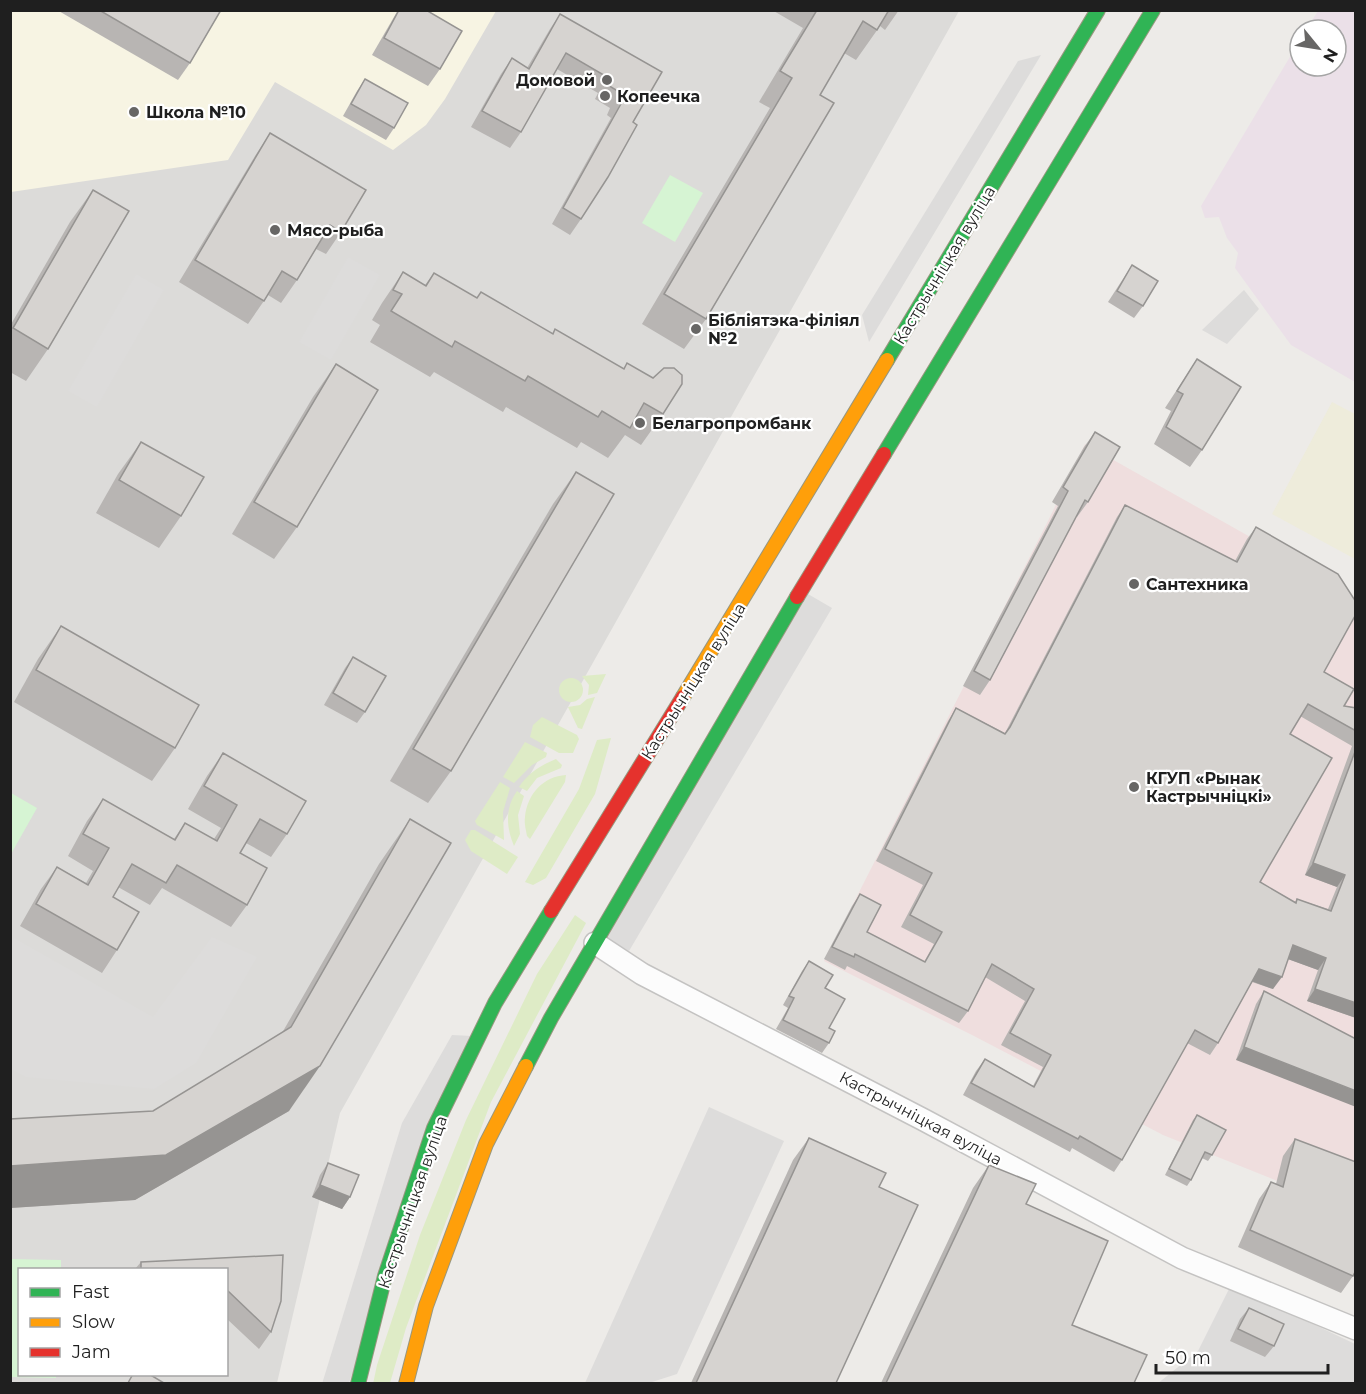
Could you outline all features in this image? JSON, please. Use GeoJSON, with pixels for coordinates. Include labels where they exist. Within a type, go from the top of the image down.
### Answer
{"type":"FeatureCollection","features":[{"type":"Feature","properties":{"kind":"main road","name":"Кастрычніцкая вуліца"},"geometry":{"type":"LineString","coordinates":[[358,1383],[385,1276],[434,1128],[495,1003],[774,548],[1098,10]]}},
{"type":"Feature","properties":{"kind":"main road"},"geometry":{"type":"LineString","coordinates":[[406,1383],[426,1306],[486,1144],[551,1018],[813,570],[1153,10]]}},
{"type":"Feature","properties":{"kind":"street","name":"Кастрычніцкая вуліца"},"geometry":{"type":"LineString","coordinates":[[595,943],[642,974],[1182,1258],[1356,1329]]}},
{"type":"Feature","properties":{"kind":"shaded area"},"geometry":{"type":"Polygon","coordinates":[[[10,11],[959,11],[340,1113],[277,1383],[11,1383],[10,11]]]}},
{"type":"Feature","properties":{"kind":"shaded area","name":"Школа №10"},"geometry":{"type":"Polygon","coordinates":[[[10,11],[496,11],[445,99],[426,125],[393,150],[275,82],[228,160],[11,192],[10,11]]]}},
{"type":"Feature","properties":{"kind":"shaded area"},"geometry":{"type":"Polygon","coordinates":[[[1318,11],[1355,11],[1355,382],[1291,345],[1235,268],[1238,253],[1227,238],[1219,217],[1205,218],[1201,206],[1288,60],[1288,78],[1348,78],[1348,18],[1314,18],[1318,11]]]}},
{"type":"Feature","properties":{"kind":"shaded area"},"geometry":{"type":"Polygon","coordinates":[[[1041,55],[869,342],[862,315],[1018,61],[1041,55]]]}},
{"type":"Feature","properties":{"kind":"shaded area"},"geometry":{"type":"Polygon","coordinates":[[[348,257],[380,275],[331,360],[299,342],[348,257]]]}},
{"type":"Feature","properties":{"kind":"shaded area"},"geometry":{"type":"Polygon","coordinates":[[[136,274],[164,290],[97,407],[68,391],[136,274]]]}},
{"type":"Feature","properties":{"kind":"shaded area"},"geometry":{"type":"Polygon","coordinates":[[[1244,290],[1259,309],[1227,344],[1202,330],[1244,290]]]}},
{"type":"Feature","properties":{"kind":"shaded area"},"geometry":{"type":"Polygon","coordinates":[[[1332,402],[1355,414],[1355,559],[1272,514],[1332,402]]]}},
{"type":"Feature","properties":{"kind":"shaded area","name":"КГУП «Рынак Кастрычніцкі»"},"geometry":{"type":"Polygon","coordinates":[[[1085,444],[1334,584],[1356,617],[1355,1212],[1163,1135],[824,961],[1085,444]]]}},
{"type":"Feature","properties":{"kind":"shaded area"},"geometry":{"type":"Polygon","coordinates":[[[808,594],[832,608],[629,951],[605,937],[808,594]]]}},
{"type":"Feature","properties":{"kind":"shaded area"},"geometry":{"type":"Polygon","coordinates":[[[212,937],[257,957],[196,1063],[154,1089],[26,1077],[11,1069],[10,947],[14,938],[153,1017],[212,937]]]}},
{"type":"Feature","properties":{"kind":"shaded area"},"geometry":{"type":"Polygon","coordinates":[[[452,1035],[472,1036],[349,1383],[322,1384],[402,1123],[452,1035]]]}},
{"type":"Feature","properties":{"kind":"shaded area"},"geometry":{"type":"Polygon","coordinates":[[[709,1107],[784,1141],[677,1374],[649,1383],[585,1383],[709,1107]]]}},
{"type":"Feature","properties":{"kind":"shaded area"},"geometry":{"type":"Polygon","coordinates":[[[1231,1285],[1355,1344],[1355,1383],[1157,1384],[1198,1351],[1231,1285]]]}},
{"type":"Feature","properties":{"kind":"green space"},"geometry":{"type":"Polygon","coordinates":[[[670,175],[703,193],[675,242],[642,223],[670,175]]]}},
{"type":"Feature","properties":{"kind":"green space"},"geometry":{"type":"Polygon","coordinates":[[[606,674],[597,693],[588,695],[589,685],[582,676],[606,674]]]}},
{"type":"Feature","properties":{"kind":"green space"},"geometry":{"type":"Polygon","coordinates":[[[571,678],[580,681],[583,690],[580,699],[571,702],[562,699],[559,690],[562,681],[571,678]]]}},
{"type":"Feature","properties":{"kind":"green space"},"geometry":{"type":"Polygon","coordinates":[[[595,697],[582,729],[578,728],[568,707],[580,705],[587,699],[595,697]]]}},
{"type":"Feature","properties":{"kind":"green space"},"geometry":{"type":"Polygon","coordinates":[[[542,717],[577,735],[579,739],[573,753],[559,753],[530,737],[533,725],[542,717]]]}},
{"type":"Feature","properties":{"kind":"green space"},"geometry":{"type":"Polygon","coordinates":[[[611,738],[595,794],[546,878],[533,885],[525,882],[579,789],[597,740],[611,738]]]}},
{"type":"Feature","properties":{"kind":"green space"},"geometry":{"type":"Polygon","coordinates":[[[525,742],[547,753],[546,757],[532,765],[514,783],[503,777],[525,742]]]}},
{"type":"Feature","properties":{"kind":"green space"},"geometry":{"type":"Polygon","coordinates":[[[556,759],[562,765],[561,768],[537,778],[527,791],[519,787],[535,770],[556,759]]]}},
{"type":"Feature","properties":{"kind":"green space"},"geometry":{"type":"Polygon","coordinates":[[[566,775],[565,782],[530,839],[525,826],[529,801],[544,783],[566,775]]]}},
{"type":"Feature","properties":{"kind":"green space"},"geometry":{"type":"Polygon","coordinates":[[[500,782],[510,788],[503,812],[504,840],[477,825],[475,821],[500,782]]]}},
{"type":"Feature","properties":{"kind":"green space"},"geometry":{"type":"Polygon","coordinates":[[[517,791],[524,796],[518,815],[520,834],[514,846],[509,832],[508,818],[510,804],[517,791]]]}},
{"type":"Feature","properties":{"kind":"green space"},"geometry":{"type":"Polygon","coordinates":[[[11,793],[37,808],[11,854],[11,793]]]}},
{"type":"Feature","properties":{"kind":"green space"},"geometry":{"type":"Polygon","coordinates":[[[471,830],[475,830],[518,857],[507,874],[471,851],[465,840],[471,830]]]}},
{"type":"Feature","properties":{"kind":"green space"},"geometry":{"type":"Polygon","coordinates":[[[575,915],[586,923],[491,1102],[406,1328],[390,1383],[373,1384],[377,1365],[420,1235],[466,1120],[537,974],[575,915]]]}},
{"type":"Feature","properties":{"kind":"green space"},"geometry":{"type":"Polygon","coordinates":[[[11,1259],[61,1260],[61,1268],[18,1268],[18,1376],[56,1376],[56,1378],[11,1377],[11,1259]]]}},
{"type":"Feature","properties":{"kind":"building"},"geometry":{"type":"Polygon","coordinates":[[[99,10],[221,10],[190,63],[99,10]]]}},
{"type":"Feature","properties":{"kind":"building"},"geometry":{"type":"Polygon","coordinates":[[[399,10],[426,10],[462,31],[440,69],[384,38],[399,10]]]}},
{"type":"Feature","properties":{"kind":"building"},"geometry":{"type":"Polygon","coordinates":[[[817,10],[889,10],[877,30],[863,21],[820,95],[834,103],[706,319],[664,294],[792,78],[780,71],[817,10]]]}},
{"type":"Feature","properties":{"kind":"building"},"geometry":{"type":"Polygon","coordinates":[[[560,14],[662,72],[633,122],[637,125],[581,219],[563,208],[622,102],[617,100],[621,93],[606,84],[609,78],[566,53],[521,132],[482,111],[512,58],[529,69],[560,14]]]}},
{"type":"Feature","properties":{"kind":"building"},"geometry":{"type":"Polygon","coordinates":[[[365,79],[408,103],[394,128],[351,104],[365,79]]]}},
{"type":"Feature","properties":{"kind":"building","name":"Мясо-рыба"},"geometry":{"type":"Polygon","coordinates":[[[270,133],[366,190],[341,232],[330,225],[297,280],[282,271],[264,301],[195,260],[270,133]]]}},
{"type":"Feature","properties":{"kind":"building"},"geometry":{"type":"Polygon","coordinates":[[[93,190],[129,211],[48,349],[13,328],[93,190]]]}},
{"type":"Feature","properties":{"kind":"building"},"geometry":{"type":"Polygon","coordinates":[[[1132,265],[1158,281],[1143,306],[1117,291],[1132,265]]]}},
{"type":"Feature","properties":{"kind":"building"},"geometry":{"type":"Polygon","coordinates":[[[403,272],[426,286],[434,273],[477,298],[481,292],[553,334],[555,329],[624,369],[627,363],[653,378],[664,368],[674,368],[682,375],[682,384],[663,414],[644,403],[630,428],[602,411],[598,417],[528,376],[525,381],[455,341],[452,347],[391,311],[402,294],[393,290],[403,272]]]}},
{"type":"Feature","properties":{"kind":"building"},"geometry":{"type":"Polygon","coordinates":[[[1197,359],[1241,387],[1202,450],[1166,427],[1183,394],[1177,391],[1197,359]]]}},
{"type":"Feature","properties":{"kind":"building"},"geometry":{"type":"Polygon","coordinates":[[[336,364],[378,390],[297,527],[254,502],[336,364]]]}},
{"type":"Feature","properties":{"kind":"building"},"geometry":{"type":"Polygon","coordinates":[[[1095,432],[1120,447],[1088,502],[1085,500],[990,680],[974,671],[1068,491],[1063,487],[1095,432]]]}},
{"type":"Feature","properties":{"kind":"building"},"geometry":{"type":"Polygon","coordinates":[[[141,442],[204,477],[181,516],[119,480],[141,442]]]}},
{"type":"Feature","properties":{"kind":"building"},"geometry":{"type":"Polygon","coordinates":[[[576,472],[614,494],[451,771],[413,749],[576,472]]]}},
{"type":"Feature","properties":{"kind":"building","name":"КГУП «Рынак Кастрычніцкі»"},"geometry":{"type":"Polygon","coordinates":[[[1125,505],[1237,562],[1256,527],[1338,574],[1356,602],[1356,614],[1324,672],[1354,689],[1344,706],[1356,708],[1356,731],[1308,704],[1290,734],[1332,758],[1260,882],[1296,903],[1297,899],[1331,911],[1345,875],[1313,863],[1356,749],[1356,1003],[1315,989],[1326,958],[1293,945],[1282,977],[1259,969],[1218,1043],[1195,1030],[1122,1160],[1080,1136],[1078,1139],[971,1083],[985,1059],[1034,1087],[1051,1055],[1010,1033],[1034,989],[992,964],[968,1011],[855,954],[854,957],[832,947],[860,894],[881,905],[867,932],[925,962],[942,932],[910,915],[932,873],[885,849],[956,708],[1005,734],[1010,727],[1125,505]]]}},
{"type":"Feature","properties":{"kind":"building"},"geometry":{"type":"Polygon","coordinates":[[[61,626],[199,705],[175,748],[36,670],[61,626]]]}},
{"type":"Feature","properties":{"kind":"building"},"geometry":{"type":"Polygon","coordinates":[[[353,657],[386,676],[365,712],[333,693],[353,657]]]}},
{"type":"Feature","properties":{"kind":"building"},"geometry":{"type":"Polygon","coordinates":[[[223,753],[306,801],[287,834],[260,819],[240,853],[267,868],[247,905],[177,865],[166,883],[132,864],[113,897],[139,912],[117,950],[36,904],[57,867],[88,885],[109,848],[83,834],[103,799],[175,840],[185,823],[217,841],[237,805],[204,786],[223,753]]]}},
{"type":"Feature","properties":{"kind":"building"},"geometry":{"type":"Polygon","coordinates":[[[410,819],[451,843],[320,1066],[166,1155],[10,1166],[10,1119],[153,1111],[291,1027],[410,819]]]}},
{"type":"Feature","properties":{"kind":"building"},"geometry":{"type":"Polygon","coordinates":[[[809,961],[833,975],[825,988],[845,999],[829,1028],[835,1031],[829,1043],[783,1020],[794,998],[789,996],[809,961]]]}},
{"type":"Feature","properties":{"kind":"building"},"geometry":{"type":"Polygon","coordinates":[[[1264,991],[1356,1039],[1356,1091],[1244,1047],[1264,991]]]}},
{"type":"Feature","properties":{"kind":"building"},"geometry":{"type":"Polygon","coordinates":[[[1197,1115],[1226,1130],[1212,1155],[1205,1152],[1191,1180],[1169,1169],[1197,1115]]]}},
{"type":"Feature","properties":{"kind":"building"},"geometry":{"type":"Polygon","coordinates":[[[809,1138],[886,1173],[879,1187],[918,1205],[836,1383],[696,1383],[809,1138]]]}},
{"type":"Feature","properties":{"kind":"building"},"geometry":{"type":"Polygon","coordinates":[[[1295,1139],[1356,1162],[1356,1270],[1353,1276],[1250,1230],[1271,1182],[1283,1187],[1295,1139]]]}},
{"type":"Feature","properties":{"kind":"building"},"geometry":{"type":"Polygon","coordinates":[[[328,1163],[359,1175],[350,1197],[320,1185],[328,1163]]]}},
{"type":"Feature","properties":{"kind":"building"},"geometry":{"type":"Polygon","coordinates":[[[989,1165],[1036,1184],[1026,1204],[1108,1241],[1072,1325],[1147,1355],[1134,1383],[886,1383],[989,1165]]]}},
{"type":"Feature","properties":{"kind":"building"},"geometry":{"type":"Polygon","coordinates":[[[283,1255],[281,1301],[271,1332],[228,1291],[228,1268],[141,1268],[141,1262],[283,1255]]]}},
{"type":"Feature","properties":{"kind":"building"},"geometry":{"type":"Polygon","coordinates":[[[1249,1308],[1284,1324],[1274,1346],[1238,1329],[1249,1308]]]}},
{"type":"Feature","properties":{"kind":"building"},"geometry":{"type":"Polygon","coordinates":[[[132,1376],[152,1376],[164,1383],[128,1383],[132,1376]]]}},
{"type":"Feature","properties":{"kind":"traffic: fast"},"geometry":{"type":"LineString","coordinates":[[887,360],[1098,10]]}},
{"type":"Feature","properties":{"kind":"traffic: fast"},"geometry":{"type":"LineString","coordinates":[[884,454],[1153,10]]}},
{"type":"Feature","properties":{"kind":"traffic: fast"},"geometry":{"type":"LineString","coordinates":[[526,1066],[551,1018],[797,597]]}},
{"type":"Feature","properties":{"kind":"traffic: fast"},"geometry":{"type":"LineString","coordinates":[[358,1384],[385,1276],[434,1128],[495,1003],[551,911]]}},
{"type":"Feature","properties":{"kind":"traffic: slow"},"geometry":{"type":"LineString","coordinates":[[683,697],[887,360]]}},
{"type":"Feature","properties":{"kind":"traffic: slow"},"geometry":{"type":"LineString","coordinates":[[406,1384],[426,1306],[486,1144],[526,1066]]}},
{"type":"Feature","properties":{"kind":"traffic: jam"},"geometry":{"type":"LineString","coordinates":[[797,597],[884,454]]}},
{"type":"Feature","properties":{"kind":"traffic: jam"},"geometry":{"type":"LineString","coordinates":[[551,911],[683,697]]}},
{"type":"Feature","properties":{"kind":"place","name":"Домовой"},"geometry":{"type":"Point","coordinates":[607,80]}},
{"type":"Feature","properties":{"kind":"place","name":"Копеечка"},"geometry":{"type":"Point","coordinates":[605,96]}},
{"type":"Feature","properties":{"kind":"place","name":"Школа №10"},"geometry":{"type":"Point","coordinates":[134,112]}},
{"type":"Feature","properties":{"kind":"place","name":"Мясо-рыба"},"geometry":{"type":"Point","coordinates":[275,230]}},
{"type":"Feature","properties":{"kind":"place","name":"Бібліятэка-філіял №2"},"geometry":{"type":"Point","coordinates":[696,329]}},
{"type":"Feature","properties":{"kind":"place","name":"Белагропромбанк"},"geometry":{"type":"Point","coordinates":[640,423]}},
{"type":"Feature","properties":{"kind":"place","name":"Сантехника"},"geometry":{"type":"Point","coordinates":[1134,584]}},
{"type":"Feature","properties":{"kind":"place","name":"КГУП «Рынак Кастрычніцкі»"},"geometry":{"type":"Point","coordinates":[1134,787]}}]}
